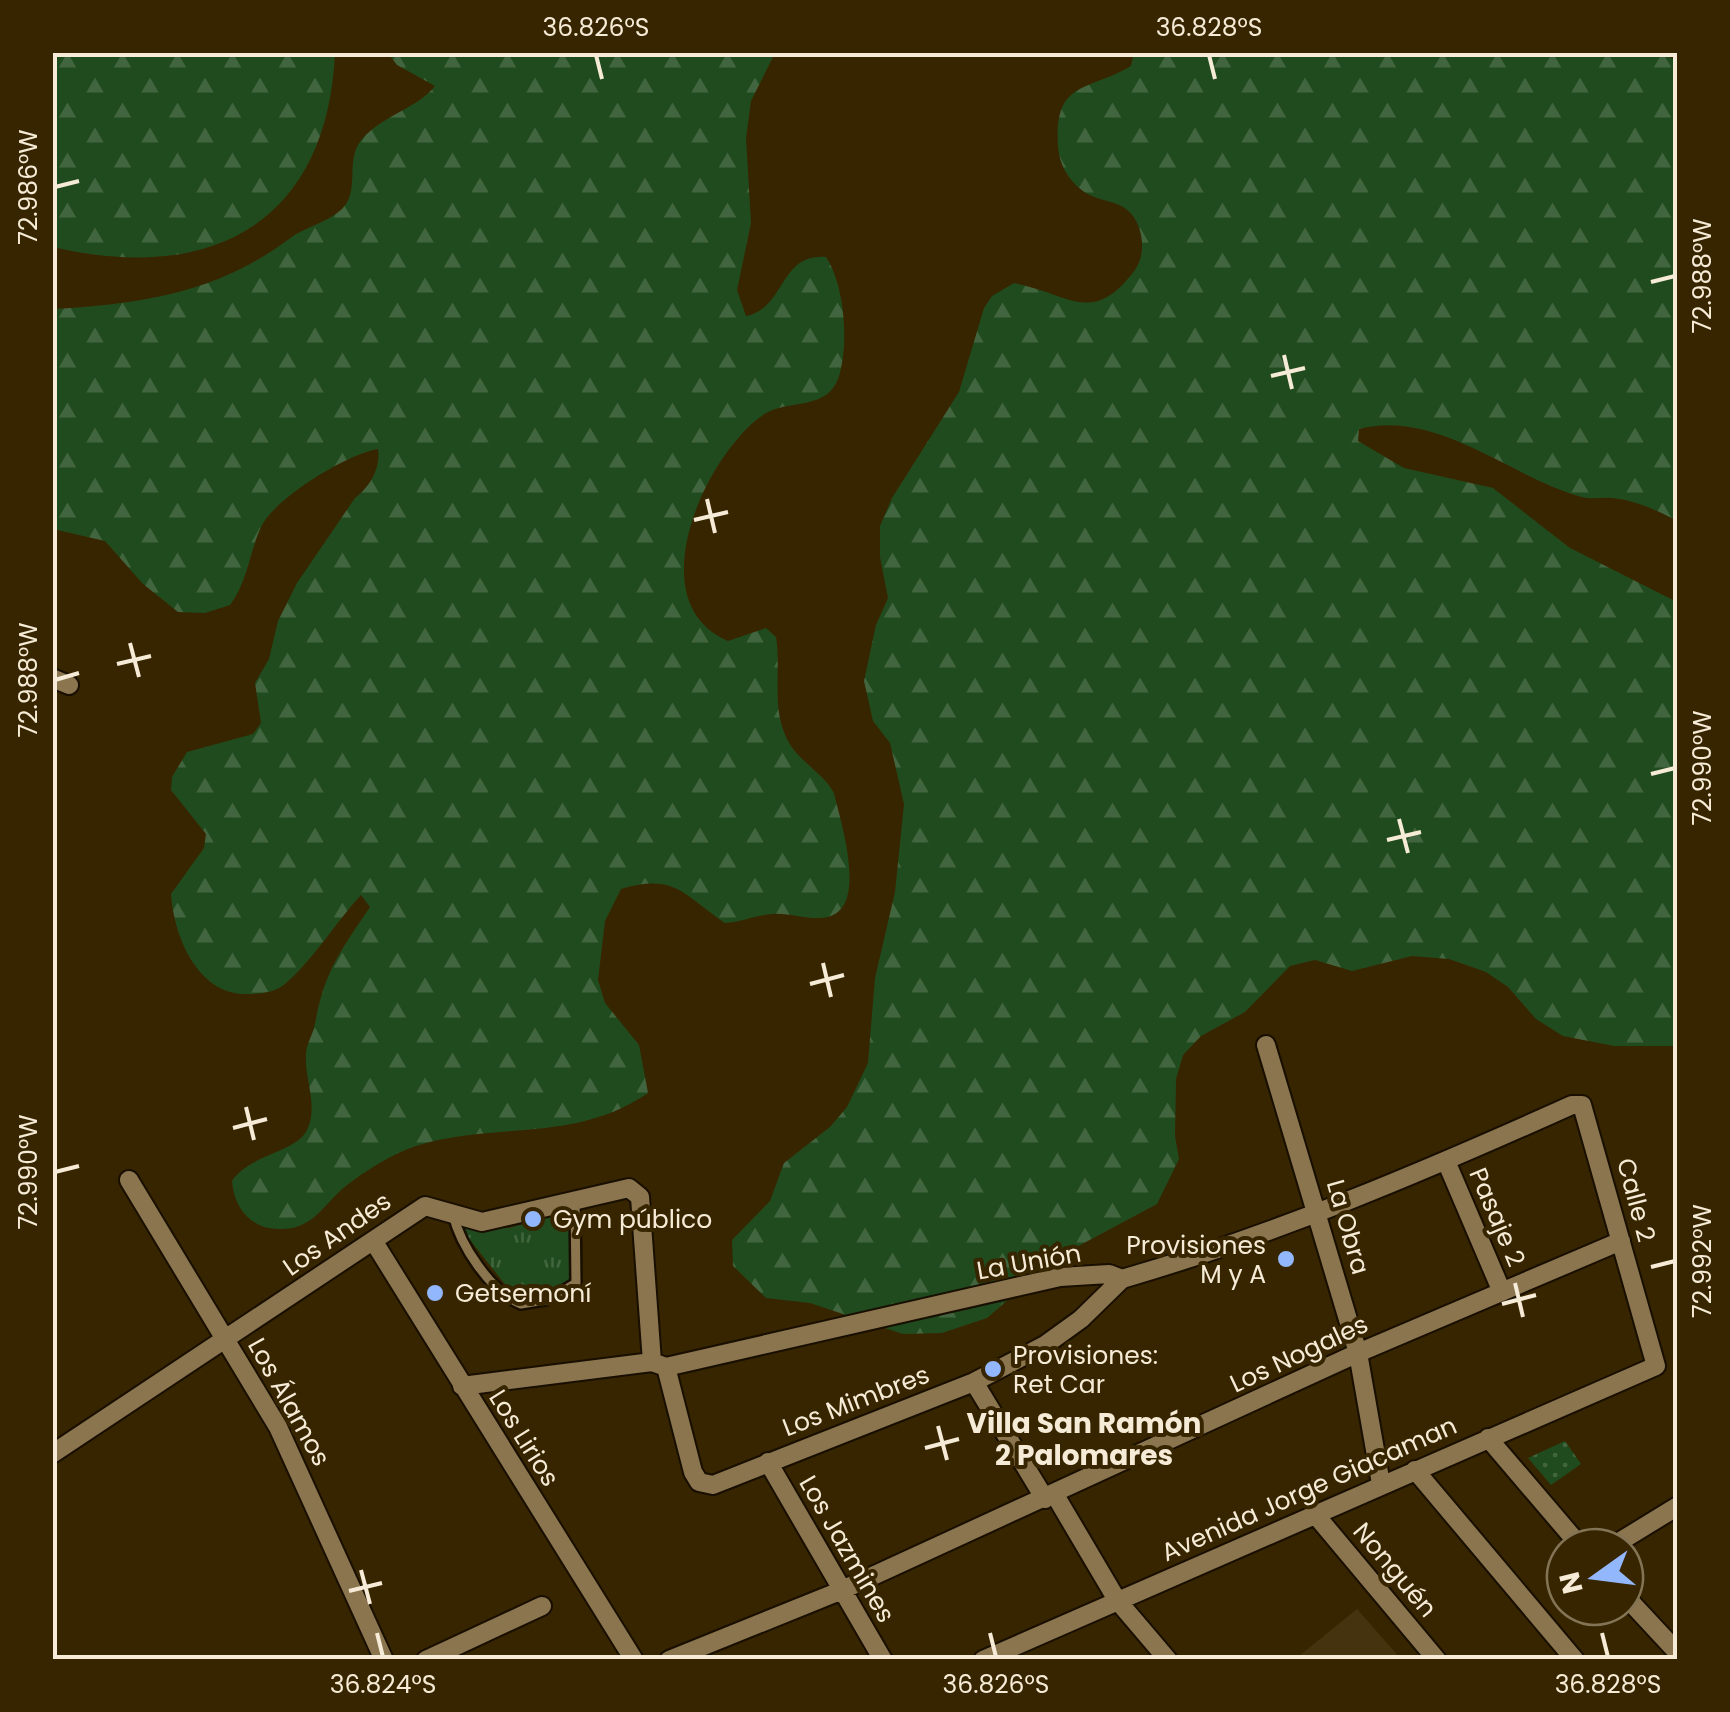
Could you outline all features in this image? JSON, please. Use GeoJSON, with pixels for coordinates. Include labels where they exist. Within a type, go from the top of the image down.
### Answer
{"type":"FeatureCollection","features":[{"type":"Feature","properties":{"kind":"street","name":"La Obra"},"geometry":{"type":"LineString","coordinates":[[1266,1045],[1358,1353],[1381,1484]]}},
{"type":"Feature","properties":{"kind":"street","name":"La Unión"},"geometry":{"type":"LineString","coordinates":[[462,1386],[659,1364],[1060,1277],[1110,1274],[1122,1278],[1218,1251],[1446,1162],[1572,1105],[1582,1105]]}},
{"type":"Feature","properties":{"kind":"street","name":"Calle 2"},"geometry":{"type":"LineString","coordinates":[[1582,1105],[1656,1366]]}},
{"type":"Feature","properties":{"kind":"street","name":"Pasaje 2"},"geometry":{"type":"LineString","coordinates":[[1446,1162],[1502,1292]]}},
{"type":"Feature","properties":{"kind":"street","name":"Los Álamos"},"geometry":{"type":"LineString","coordinates":[[130,1180],[287,1444],[384,1660]]}},
{"type":"Feature","properties":{"kind":"street","name":"Los Andes"},"geometry":{"type":"LineString","coordinates":[[52,1454],[424,1206],[482,1222],[574,1197],[629,1188],[640,1197],[659,1364]]}},
{"type":"Feature","properties":{"kind":"street","name":"Los Nogales"},"geometry":{"type":"LineString","coordinates":[[670,1660],[840,1591],[1358,1353],[1621,1241]]}},
{"type":"Feature","properties":{"kind":"street","name":"Los Lirios"},"geometry":{"type":"LineString","coordinates":[[374,1242],[634,1660]]}},
{"type":"Feature","properties":{"kind":"street","name":"Los Mimbres"},"geometry":{"type":"LineString","coordinates":[[659,1364],[693,1472],[699,1482],[713,1484],[974,1382],[1045,1345],[1081,1319],[1122,1278]]}},
{"type":"Feature","properties":{"kind":"street","name":"Avenida Jorge Giacaman"},"geometry":{"type":"LineString","coordinates":[[983,1660],[1656,1366]]}},
{"type":"Feature","properties":{"kind":"street"},"geometry":{"type":"LineString","coordinates":[[974,1382],[1116,1600],[1168,1660]]}},
{"type":"Feature","properties":{"kind":"street"},"geometry":{"type":"LineString","coordinates":[[1488,1438],[1564,1527]]}},
{"type":"Feature","properties":{"kind":"street","name":"Los Jazmines"},"geometry":{"type":"LineString","coordinates":[[768,1462],[883,1660]]}},
{"type":"Feature","properties":{"kind":"street"},"geometry":{"type":"LineString","coordinates":[[1415,1470],[1575,1660]]}},
{"type":"Feature","properties":{"kind":"street"},"geometry":{"type":"LineString","coordinates":[[1644,1527],[1678,1506]]}},
{"type":"Feature","properties":{"kind":"street","name":"Nonguén"},"geometry":{"type":"LineString","coordinates":[[1314,1513],[1437,1660]]}},
{"type":"Feature","properties":{"kind":"street"},"geometry":{"type":"LineString","coordinates":[[426,1660],[542,1606]]}},
{"type":"Feature","properties":{"kind":"street"},"geometry":{"type":"LineString","coordinates":[[1645,1618],[1678,1653]]}},
{"type":"Feature","properties":{"kind":"lane"},"geometry":{"type":"LineString","coordinates":[[452,1211],[458,1236],[502,1292],[521,1304],[531,1303],[562,1294],[576,1283],[574,1197]]}},
{"type":"Feature","properties":{"kind":"shaded area"},"geometry":{"type":"Polygon","coordinates":[[[1357,1609],[1401,1659],[1299,1656],[1357,1609]]]}},
{"type":"Feature","properties":{"kind":"green space"},"geometry":{"type":"Polygon","coordinates":[[[53,52],[335,53],[327,112],[310,161],[284,199],[250,228],[209,247],[162,256],[110,256],[53,247],[53,52]]]}},
{"type":"Feature","properties":{"kind":"green space"},"geometry":{"type":"Polygon","coordinates":[[[1660,52],[1677,61],[1677,521],[1629,501],[1586,498],[1555,488],[1473,448],[1417,428],[1388,425],[1359,429],[1358,441],[1404,468],[1493,488],[1570,548],[1677,602],[1677,1046],[1614,1046],[1563,1036],[1536,1019],[1508,987],[1486,972],[1449,959],[1412,956],[1352,971],[1315,960],[1290,966],[1245,1012],[1201,1036],[1183,1055],[1176,1079],[1175,1136],[1179,1159],[1157,1204],[1056,1258],[987,1318],[942,1333],[903,1334],[810,1303],[766,1298],[733,1266],[732,1240],[770,1201],[784,1163],[830,1127],[847,1107],[868,1063],[875,978],[895,892],[904,804],[890,743],[873,721],[864,681],[876,625],[888,598],[880,557],[880,526],[892,498],[959,392],[984,308],[992,296],[1014,283],[1066,299],[1093,302],[1120,287],[1140,258],[1140,232],[1130,212],[1083,191],[1062,165],[1058,125],[1068,99],[1088,85],[1131,66],[1134,53],[1660,52]]]}},
{"type":"Feature","properties":{"kind":"green space"},"geometry":{"type":"Polygon","coordinates":[[[388,53],[775,53],[751,101],[746,138],[751,223],[737,290],[746,316],[769,303],[799,263],[826,257],[841,299],[842,363],[834,387],[826,395],[773,410],[741,434],[703,493],[690,528],[684,563],[687,595],[701,622],[728,641],[766,628],[776,637],[778,706],[784,733],[834,793],[846,841],[849,880],[840,910],[828,917],[772,914],[725,923],[667,885],[621,889],[605,921],[598,980],[605,1003],[639,1045],[648,1093],[590,1120],[472,1134],[413,1147],[354,1180],[310,1221],[279,1229],[260,1225],[246,1215],[236,1200],[232,1181],[250,1165],[294,1143],[307,1130],[312,1111],[306,1053],[323,990],[335,962],[370,907],[361,895],[305,964],[277,989],[248,994],[216,985],[192,961],[173,911],[171,894],[204,848],[206,834],[171,790],[172,777],[187,752],[253,734],[261,723],[255,683],[269,659],[278,621],[297,583],[373,476],[378,449],[314,478],[270,514],[230,605],[205,613],[178,612],[143,584],[105,541],[53,529],[53,309],[117,304],[206,284],[336,214],[351,193],[354,157],[362,139],[435,86],[397,65],[388,53]]]}},
{"type":"Feature","properties":{"kind":"green space"},"geometry":{"type":"Polygon","coordinates":[[[571,1211],[576,1279],[555,1291],[512,1293],[462,1230],[464,1224],[509,1228],[571,1211]]]}},
{"type":"Feature","properties":{"kind":"green space"},"geometry":{"type":"Polygon","coordinates":[[[1565,1441],[1581,1464],[1551,1485],[1528,1458],[1565,1441]]]}},
{"type":"Feature","properties":{"kind":"place","name":"Gym público"},"geometry":{"type":"Point","coordinates":[533,1219]}},
{"type":"Feature","properties":{"kind":"place","name":"Provisiones M y A"},"geometry":{"type":"Point","coordinates":[1286,1259]}},
{"type":"Feature","properties":{"kind":"place","name":"Getsemoní"},"geometry":{"type":"Point","coordinates":[435,1293]}},
{"type":"Feature","properties":{"kind":"place","name":"Provisiones: Ret Car"},"geometry":{"type":"Point","coordinates":[993,1369]}},
{"type":"Feature","properties":{"kind":"district","name":"Villa San Ramón 2 Palomares"},"geometry":{"type":"Point","coordinates":[1084,1439]}}]}
